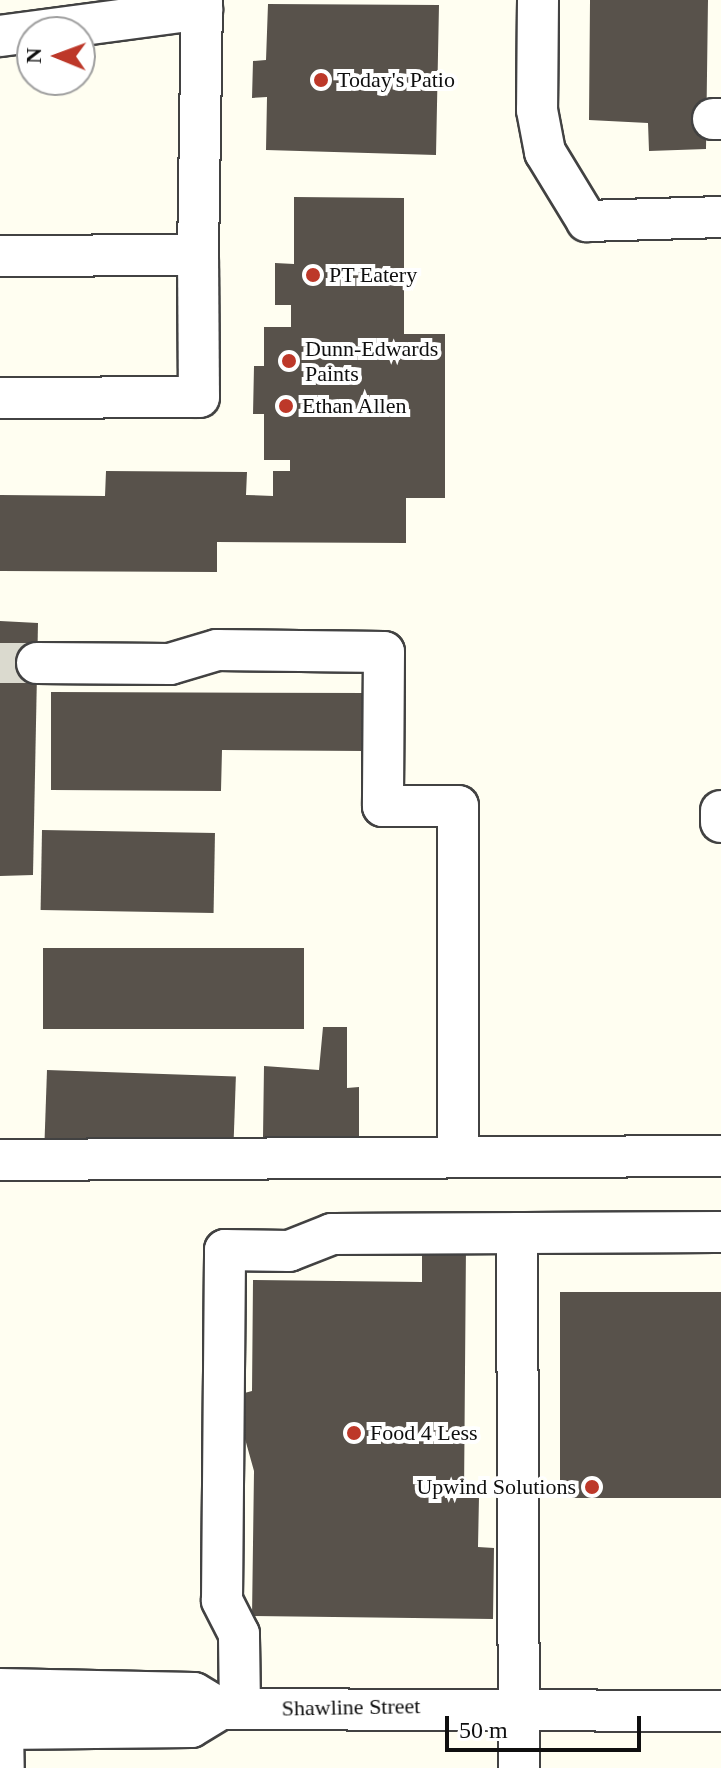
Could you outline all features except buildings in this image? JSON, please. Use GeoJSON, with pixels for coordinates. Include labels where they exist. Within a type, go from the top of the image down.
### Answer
{"type":"FeatureCollection","features":[{"type":"Feature","properties":{"kind":"street"},"geometry":{"type":"LineString","coordinates":[[538,0],[537,110],[545,152],[587,221],[721,217]]}},
{"type":"Feature","properties":{"kind":"street"},"geometry":{"type":"LineString","coordinates":[[0,36],[49,14],[202,5],[199,397],[0,398]]}},
{"type":"Feature","properties":{"kind":"street"},"geometry":{"type":"LineString","coordinates":[[0,256],[198,255]]}},
{"type":"Feature","properties":{"kind":"street"},"geometry":{"type":"LineString","coordinates":[[37,663],[170,664],[217,650],[384,652],[383,806],[458,806],[458,1157]]}},
{"type":"Feature","properties":{"kind":"street"},"geometry":{"type":"LineString","coordinates":[[721,811],[721,822]]}},
{"type":"Feature","properties":{"kind":"street"},"geometry":{"type":"LineString","coordinates":[[0,1160],[721,1156]]}},
{"type":"Feature","properties":{"kind":"street"},"geometry":{"type":"LineString","coordinates":[[230,1709],[239,1634],[222,1600],[225,1250],[289,1251],[332,1234],[721,1232]]}},
{"type":"Feature","properties":{"kind":"street"},"geometry":{"type":"LineString","coordinates":[[517,1233],[519,1768]]}},
{"type":"Feature","properties":{"kind":"street","name":"Shawline Street"},"geometry":{"type":"LineString","coordinates":[[0,1689],[194,1693],[230,1709],[520,1707],[721,1711]]}},
{"type":"Feature","properties":{"kind":"street","name":"Shawline Street"},"geometry":{"type":"LineString","coordinates":[[2,1729],[191,1727],[230,1709]]}},
{"type":"Feature","properties":{"kind":"street"},"geometry":{"type":"LineString","coordinates":[[2,1729],[4,1768]]}},
{"type":"Feature","properties":{"kind":"tunnel"},"geometry":{"type":"LineString","coordinates":[[0,663],[37,663]]}},
{"type":"Feature","properties":{"kind":"place","name":"Today's Patio"},"geometry":{"type":"Point","coordinates":[321,80]}},
{"type":"Feature","properties":{"kind":"place","name":"PT Eatery"},"geometry":{"type":"Point","coordinates":[313,275]}},
{"type":"Feature","properties":{"kind":"place","name":"Dunn-Edwards Paints"},"geometry":{"type":"Point","coordinates":[289,361]}},
{"type":"Feature","properties":{"kind":"place","name":"Ethan Allen"},"geometry":{"type":"Point","coordinates":[286,406]}},
{"type":"Feature","properties":{"kind":"place","name":"Food 4 Less"},"geometry":{"type":"Point","coordinates":[354,1433]}},
{"type":"Feature","properties":{"kind":"place","name":"Upwind Solutions"},"geometry":{"type":"Point","coordinates":[592,1487]}}]}
